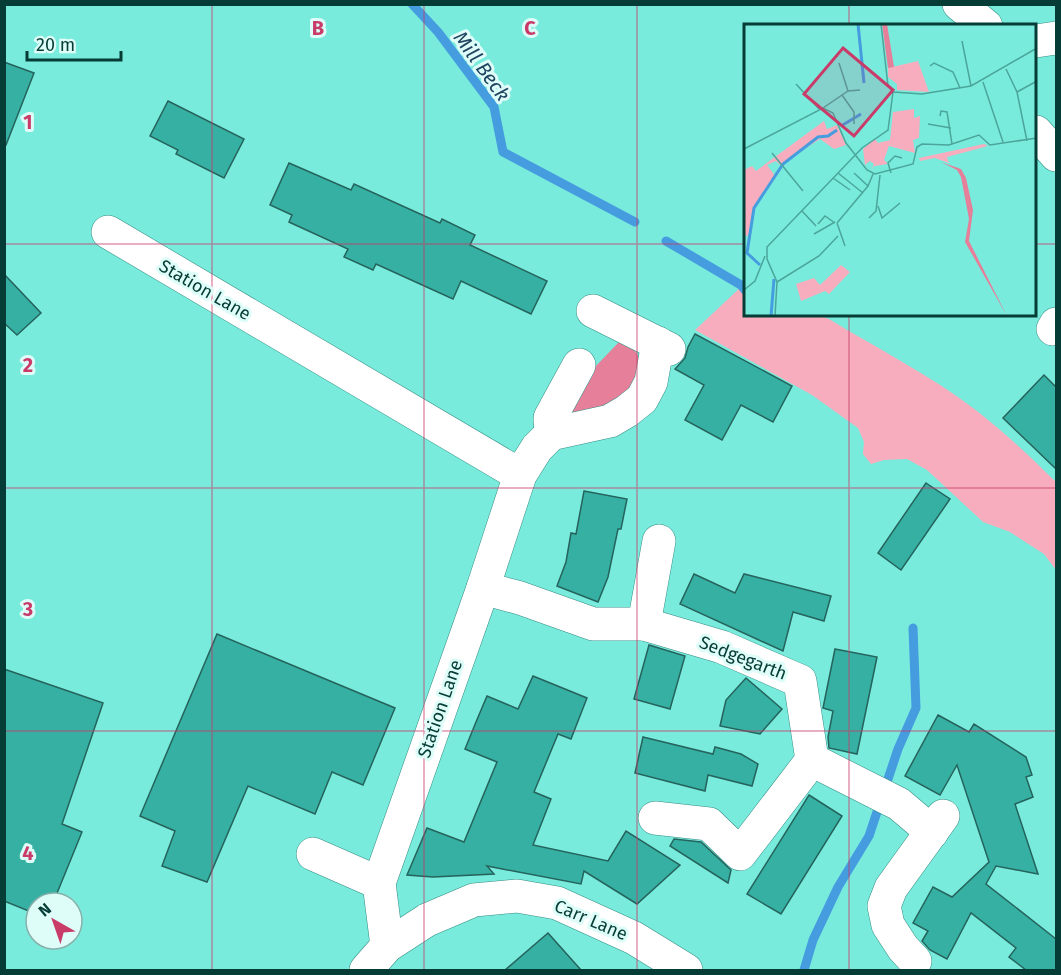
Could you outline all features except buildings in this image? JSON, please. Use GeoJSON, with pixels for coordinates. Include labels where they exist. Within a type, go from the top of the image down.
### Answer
{"type":"FeatureCollection","features":[{"type":"Feature","properties":{"kind":"street"},"geometry":{"type":"LineString","coordinates":[[959,4],[984,24]]}},
{"type":"Feature","properties":{"kind":"street"},"geometry":{"type":"LineString","coordinates":[[1037,41],[1056,38]]}},
{"type":"Feature","properties":{"kind":"street"},"geometry":{"type":"LineString","coordinates":[[1037,134],[1056,155]]}},
{"type":"Feature","properties":{"kind":"street","name":"Station Lane"},"geometry":{"type":"LineString","coordinates":[[108,232],[520,475]]}},
{"type":"Feature","properties":{"kind":"street"},"geometry":{"type":"LineString","coordinates":[[551,434],[610,421],[627,411],[642,399],[664,346],[593,311]]}},
{"type":"Feature","properties":{"kind":"street","name":"Station Lane"},"geometry":{"type":"LineString","coordinates":[[387,946],[379,884],[483,588],[520,475],[537,448],[551,434],[550,418],[579,365]]}},
{"type":"Feature","properties":{"kind":"street"},"geometry":{"type":"LineString","coordinates":[[644,624],[659,541]]}},
{"type":"Feature","properties":{"kind":"street","name":"Sedgegarth"},"geometry":{"type":"LineString","coordinates":[[483,588],[520,598],[593,624],[644,624],[722,647],[800,681],[812,760]]}},
{"type":"Feature","properties":{"kind":"street"},"geometry":{"type":"LineString","coordinates":[[656,818],[709,824],[740,854],[812,760],[938,824],[891,888],[884,906],[888,925],[903,948],[922,966]]}},
{"type":"Feature","properties":{"kind":"street"},"geometry":{"type":"LineString","coordinates":[[313,854],[379,884]]}},
{"type":"Feature","properties":{"kind":"street","name":"Carr Lane"},"geometry":{"type":"LineString","coordinates":[[366,970],[387,946],[427,920],[474,900],[517,896],[557,903],[596,920],[634,938],[686,970]]}},
{"type":"Feature","properties":{"kind":"shaded area"},"geometry":{"type":"Polygon","coordinates":[[[742,286],[744,288],[744,316],[821,316],[942,386],[998,428],[1056,482],[1056,570],[1044,554],[1010,532],[983,522],[927,470],[907,459],[884,460],[871,464],[863,454],[864,442],[858,428],[812,395],[695,330],[742,286]]]}},
{"type":"Feature","properties":{"kind":"shaded area"},"geometry":{"type":"Polygon","coordinates":[[[619,342],[628,344],[639,357],[640,375],[632,392],[615,402],[577,415],[563,408],[594,368],[619,342]]]}},
{"type":"Feature","properties":{"kind":"waterway","name":"Mill Beck"},"geometry":{"type":"LineString","coordinates":[[412,4],[438,32],[494,107],[503,152],[635,222]]}},
{"type":"Feature","properties":{"kind":"waterway","name":"Mill Beck"},"geometry":{"type":"LineString","coordinates":[[666,241],[744,289]]}},
{"type":"Feature","properties":{"kind":"waterway"},"geometry":{"type":"LineString","coordinates":[[804,970],[813,940],[838,887],[869,836],[898,749],[916,708],[913,628]]}}]}
